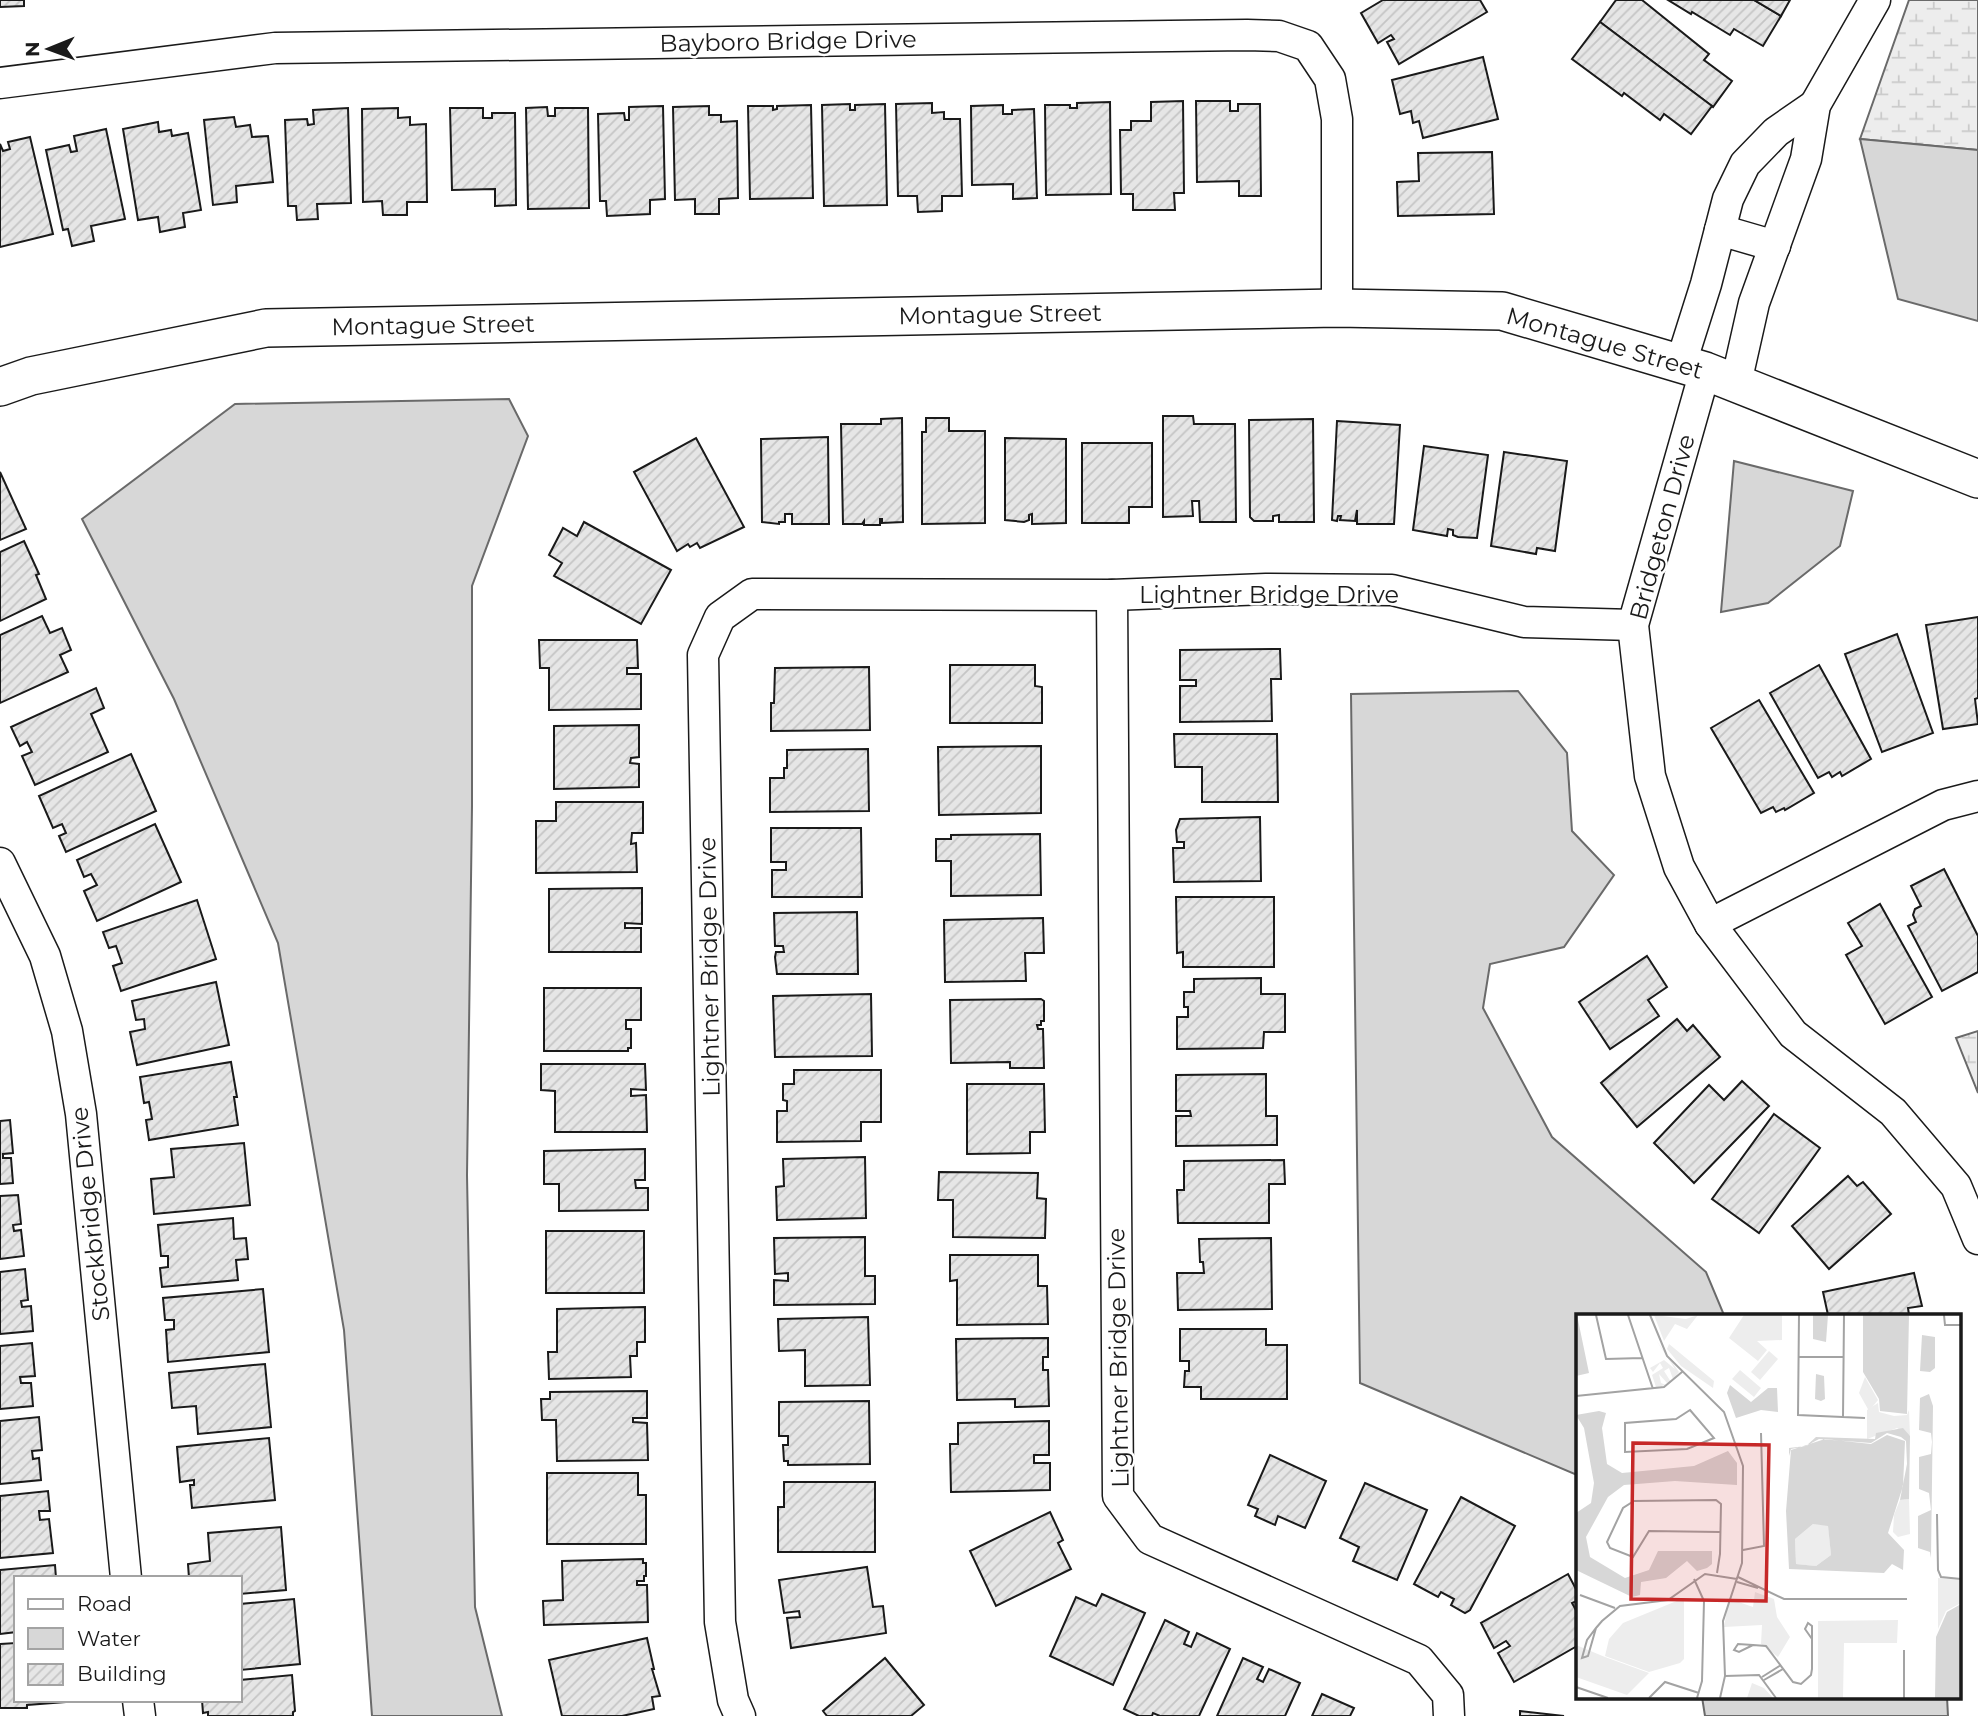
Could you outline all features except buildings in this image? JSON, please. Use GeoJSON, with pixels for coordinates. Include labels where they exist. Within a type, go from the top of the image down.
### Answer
{"type":"FeatureCollection","features":[{"type":"Feature","properties":{"kind":"street","name":"Bridgeton Drive"},"geometry":{"type":"LineString","coordinates":[[1707,372],[1754,303],[1806,159],[1815,105],[1875,0]]}},
{"type":"Feature","properties":{"kind":"street","name":"Bayboro Bridge Drive"},"geometry":{"type":"LineString","coordinates":[[0,82],[275,48],[1247,34],[1279,36],[1308,47],[1330,79],[1337,119],[1337,308]]}},
{"type":"Feature","properties":{"kind":"street","name":"Bridgeton Drive"},"geometry":{"type":"LineString","coordinates":[[1815,105],[1776,132],[1745,164],[1728,199],[1720,230],[1707,372],[1633,625],[1650,776],[1679,867],[1710,924],[1793,1034],[1893,1112],[1956,1186],[1978,1239]]}},
{"type":"Feature","properties":{"kind":"street"},"geometry":{"type":"LineString","coordinates":[[1720,230],[1775,246]]}},
{"type":"Feature","properties":{"kind":"street","name":"Montague Street"},"geometry":{"type":"LineString","coordinates":[[0,387],[31,376],[266,328],[1337,308],[1502,311],[1707,372],[1978,480]]}},
{"type":"Feature","properties":{"kind":"street","name":"Lightner Bridge Drive"},"geometry":{"type":"LineString","coordinates":[[740,1716],[733,1700],[720,1622],[703,655],[720,617],[752,594],[1112,595],[1266,589],[1392,590],[1524,622],[1633,625]]}},
{"type":"Feature","properties":{"kind":"street","name":"Lightner Bridge Drive"},"geometry":{"type":"LineString","coordinates":[[1112,595],[1118,1496],[1150,1539],[1419,1660],[1448,1695],[1450,1716]]}},
{"type":"Feature","properties":{"kind":"street"},"geometry":{"type":"LineString","coordinates":[[1710,924],[1943,805],[1978,796]]}},
{"type":"Feature","properties":{"kind":"street","name":"Stockbridge Drive"},"geometry":{"type":"LineString","coordinates":[[0,863],[44,956],[67,1031],[81,1114],[126,1576]]}},
{"type":"Feature","properties":{"kind":"green space"},"geometry":{"type":"Polygon","coordinates":[[[1909,0],[1978,0],[1978,150],[1860,139],[1909,0]]]}},
{"type":"Feature","properties":{"kind":"green space"},"geometry":{"type":"Polygon","coordinates":[[[1978,1031],[1978,1093],[1956,1038],[1978,1031]]]}},
{"type":"Feature","properties":{"kind":"water"},"geometry":{"type":"Polygon","coordinates":[[[1860,139],[1978,150],[1978,321],[1898,299],[1860,139]]]}},
{"type":"Feature","properties":{"kind":"water"},"geometry":{"type":"Polygon","coordinates":[[[509,399],[528,436],[472,586],[467,1175],[475,1607],[502,1716],[372,1716],[344,1330],[278,943],[174,699],[82,519],[235,404],[509,399]]]}},
{"type":"Feature","properties":{"kind":"water"},"geometry":{"type":"Polygon","coordinates":[[[1734,461],[1853,491],[1840,546],[1768,603],[1721,612],[1734,461]]]}},
{"type":"Feature","properties":{"kind":"water"},"geometry":{"type":"Polygon","coordinates":[[[1518,691],[1567,753],[1572,831],[1614,875],[1564,947],[1490,964],[1483,1008],[1552,1137],[1706,1272],[1724,1314],[1576,1314],[1576,1475],[1360,1383],[1351,694],[1518,691]]]}},
{"type":"Feature","properties":{"kind":"water"},"geometry":{"type":"Polygon","coordinates":[[[1702,1698],[1947,1698],[1948,1716],[1705,1716],[1702,1698]]]}}]}
